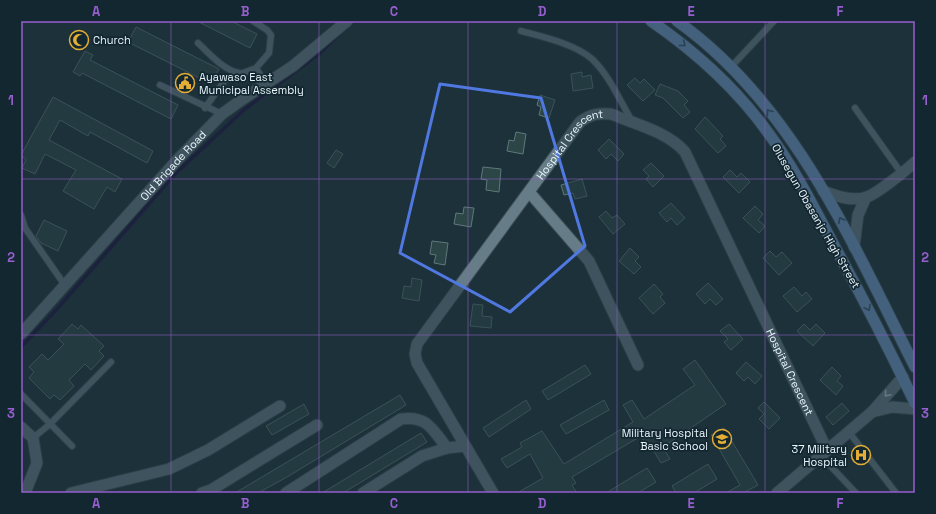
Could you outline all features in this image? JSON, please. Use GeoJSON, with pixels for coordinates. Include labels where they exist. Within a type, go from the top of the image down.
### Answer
{"type":"FeatureCollection","features":[{"type":"Feature","properties":{"kind":"main road","name":"Olusegun Obasanjo High Street"},"geometry":{"type":"LineString","coordinates":[[651,21],[697,55],[719,76],[769,134],[807,195],[867,306],[915,403]]}},
{"type":"Feature","properties":{"kind":"main road","name":"Olusegun Obasanjo High Street"},"geometry":{"type":"LineString","coordinates":[[677,21],[711,49],[753,90],[798,150],[838,215],[915,367]]}},
{"type":"Feature","properties":{"kind":"street","name":"Old Brigade Road"},"geometry":{"type":"LineString","coordinates":[[21,334],[64,284],[179,158],[222,114],[294,66],[348,21]]}},
{"type":"Feature","properties":{"kind":"street","name":"Hospital Crescent"},"geometry":{"type":"LineString","coordinates":[[493,493],[417,363],[415,354],[417,344],[530,193],[580,122],[590,114],[611,114],[669,138],[679,145],[685,152],[824,453]]}},
{"type":"Feature","properties":{"kind":"street"},"geometry":{"type":"LineString","coordinates":[[823,191],[843,198],[866,197],[902,174],[915,162]]}},
{"type":"Feature","properties":{"kind":"street"},"geometry":{"type":"LineString","coordinates":[[530,193],[589,260],[638,365]]}},
{"type":"Feature","properties":{"kind":"street","name":"Olusegun Obasanjo High Street"},"geometry":{"type":"LineString","coordinates":[[854,247],[858,215],[866,197]]}},
{"type":"Feature","properties":{"kind":"street"},"geometry":{"type":"LineString","coordinates":[[777,493],[872,412],[903,377]]}},
{"type":"Feature","properties":{"kind":"street"},"geometry":{"type":"LineString","coordinates":[[71,493],[169,469],[208,450],[280,406]]}},
{"type":"Feature","properties":{"kind":"street"},"geometry":{"type":"LineString","coordinates":[[872,412],[892,407],[915,409]]}},
{"type":"Feature","properties":{"kind":"street"},"geometry":{"type":"LineString","coordinates":[[286,493],[401,419],[412,417],[426,422],[447,448]]}},
{"type":"Feature","properties":{"kind":"street"},"geometry":{"type":"LineString","coordinates":[[202,493],[211,490],[317,425]]}},
{"type":"Feature","properties":{"kind":"street"},"geometry":{"type":"LineString","coordinates":[[21,427],[33,438],[37,463],[25,493]]}},
{"type":"Feature","properties":{"kind":"street"},"geometry":{"type":"LineString","coordinates":[[363,493],[422,456],[447,448],[465,446]]}},
{"type":"Feature","properties":{"kind":"lane"},"geometry":{"type":"LineString","coordinates":[[205,108],[225,80],[256,68],[269,53],[271,35],[267,30],[253,21]]}},
{"type":"Feature","properties":{"kind":"lane"},"geometry":{"type":"LineString","coordinates":[[730,68],[774,21]]}},
{"type":"Feature","properties":{"kind":"lane"},"geometry":{"type":"LineString","coordinates":[[521,32],[563,43],[592,59],[609,81],[634,124]]}},
{"type":"Feature","properties":{"kind":"lane"},"geometry":{"type":"LineString","coordinates":[[198,43],[234,72],[241,73]]}},
{"type":"Feature","properties":{"kind":"lane"},"geometry":{"type":"LineString","coordinates":[[256,68],[266,84]]}},
{"type":"Feature","properties":{"kind":"lane"},"geometry":{"type":"LineString","coordinates":[[160,85],[205,108],[222,114]]}},
{"type":"Feature","properties":{"kind":"lane"},"geometry":{"type":"LineString","coordinates":[[855,108],[902,174]]}},
{"type":"Feature","properties":{"kind":"lane"},"geometry":{"type":"LineString","coordinates":[[21,216],[25,228],[64,284]]}},
{"type":"Feature","properties":{"kind":"lane"},"geometry":{"type":"LineString","coordinates":[[33,438],[50,424],[111,362]]}},
{"type":"Feature","properties":{"kind":"lane"},"geometry":{"type":"LineString","coordinates":[[21,394],[72,446]]}},
{"type":"Feature","properties":{"kind":"lane"},"geometry":{"type":"LineString","coordinates":[[848,432],[896,493]]}},
{"type":"Feature","properties":{"kind":"lane"},"geometry":{"type":"LineString","coordinates":[[824,453],[856,493]]}},
{"type":"Feature","properties":{"kind":"highlighted area"},"geometry":{"type":"Polygon","coordinates":[[[440,84],[541,98],[585,246],[510,312],[400,253],[440,84]]]}},
{"type":"Feature","properties":{"kind":"building"},"geometry":{"type":"Polygon","coordinates":[[[197,21],[231,21],[257,34],[250,48],[197,21]]]}},
{"type":"Feature","properties":{"kind":"building"},"geometry":{"type":"Polygon","coordinates":[[[136,27],[219,69],[211,84],[128,42],[136,27]]]}},
{"type":"Feature","properties":{"kind":"building"},"geometry":{"type":"Polygon","coordinates":[[[85,51],[93,55],[90,60],[178,105],[171,119],[82,73],[80,76],[73,72],[85,51]]]}},
{"type":"Feature","properties":{"kind":"building"},"geometry":{"type":"Polygon","coordinates":[[[582,72],[582,77],[591,75],[593,88],[573,91],[571,74],[582,72]]]}},
{"type":"Feature","properties":{"kind":"building"},"geometry":{"type":"Polygon","coordinates":[[[635,78],[640,83],[644,79],[655,90],[643,101],[627,85],[635,78]]]}},
{"type":"Feature","properties":{"kind":"building"},"geometry":{"type":"Polygon","coordinates":[[[660,84],[678,91],[688,101],[684,105],[690,112],[683,118],[663,98],[655,95],[660,84]]]}},
{"type":"Feature","properties":{"kind":"building"},"geometry":{"type":"Polygon","coordinates":[[[540,95],[555,100],[549,118],[539,115],[541,107],[537,105],[540,95]]]}},
{"type":"Feature","properties":{"kind":"building"},"geometry":{"type":"Polygon","coordinates":[[[53,97],[153,151],[147,163],[90,132],[88,136],[60,120],[49,140],[122,179],[115,192],[107,187],[94,209],[63,191],[76,170],[45,154],[35,174],[22,168],[26,160],[21,155],[53,97]]]}},
{"type":"Feature","properties":{"kind":"building"},"geometry":{"type":"Polygon","coordinates":[[[705,117],[723,136],[720,139],[726,146],[718,153],[695,129],[705,117]]]}},
{"type":"Feature","properties":{"kind":"building"},"geometry":{"type":"Polygon","coordinates":[[[516,132],[526,134],[523,154],[507,151],[509,140],[514,141],[516,132]]]}},
{"type":"Feature","properties":{"kind":"building"},"geometry":{"type":"Polygon","coordinates":[[[609,139],[624,154],[618,161],[611,154],[606,159],[598,150],[609,139]]]}},
{"type":"Feature","properties":{"kind":"building"},"geometry":{"type":"Polygon","coordinates":[[[336,150],[343,154],[334,168],[327,163],[336,150]]]}},
{"type":"Feature","properties":{"kind":"building"},"geometry":{"type":"Polygon","coordinates":[[[651,163],[664,176],[653,187],[646,179],[649,176],[643,170],[651,163]]]}},
{"type":"Feature","properties":{"kind":"building"},"geometry":{"type":"Polygon","coordinates":[[[483,167],[501,169],[499,192],[486,190],[487,180],[481,179],[483,167]]]}},
{"type":"Feature","properties":{"kind":"building"},"geometry":{"type":"Polygon","coordinates":[[[730,170],[737,177],[741,173],[750,182],[739,193],[723,177],[730,170]]]}},
{"type":"Feature","properties":{"kind":"building"},"geometry":{"type":"Polygon","coordinates":[[[582,179],[587,196],[575,199],[573,193],[564,195],[561,185],[582,179]]]}},
{"type":"Feature","properties":{"kind":"building"},"geometry":{"type":"Polygon","coordinates":[[[671,203],[685,218],[677,225],[671,218],[667,222],[659,213],[671,203]]]}},
{"type":"Feature","properties":{"kind":"building"},"geometry":{"type":"Polygon","coordinates":[[[755,206],[763,214],[758,220],[765,226],[759,233],[743,218],[755,206]]]}},
{"type":"Feature","properties":{"kind":"building"},"geometry":{"type":"Polygon","coordinates":[[[464,207],[474,208],[471,227],[454,224],[456,213],[463,214],[464,207]]]}},
{"type":"Feature","properties":{"kind":"building"},"geometry":{"type":"Polygon","coordinates":[[[606,211],[612,218],[617,215],[625,224],[613,234],[599,217],[606,211]]]}},
{"type":"Feature","properties":{"kind":"building"},"geometry":{"type":"Polygon","coordinates":[[[44,220],[67,231],[58,251],[41,243],[36,236],[44,220]]]}},
{"type":"Feature","properties":{"kind":"building"},"geometry":{"type":"Polygon","coordinates":[[[432,241],[448,243],[445,265],[434,263],[436,255],[430,254],[432,241]]]}},
{"type":"Feature","properties":{"kind":"building"},"geometry":{"type":"Polygon","coordinates":[[[630,248],[639,257],[635,261],[641,267],[634,274],[619,261],[630,248]]]}},
{"type":"Feature","properties":{"kind":"building"},"geometry":{"type":"Polygon","coordinates":[[[770,251],[776,257],[782,252],[792,263],[779,275],[763,258],[770,251]]]}},
{"type":"Feature","properties":{"kind":"building"},"geometry":{"type":"Polygon","coordinates":[[[412,278],[422,280],[419,301],[402,298],[404,286],[411,287],[412,278]]]}},
{"type":"Feature","properties":{"kind":"building"},"geometry":{"type":"Polygon","coordinates":[[[708,283],[723,299],[716,305],[710,299],[705,304],[696,294],[708,283]]]}},
{"type":"Feature","properties":{"kind":"building"},"geometry":{"type":"Polygon","coordinates":[[[654,284],[663,294],[660,297],[665,303],[653,314],[639,298],[654,284]]]}},
{"type":"Feature","properties":{"kind":"building"},"geometry":{"type":"Polygon","coordinates":[[[794,287],[802,296],[806,292],[812,299],[797,312],[783,296],[794,287]]]}},
{"type":"Feature","properties":{"kind":"building"},"geometry":{"type":"Polygon","coordinates":[[[473,304],[483,305],[482,316],[492,317],[491,328],[470,326],[473,304]]]}},
{"type":"Feature","properties":{"kind":"building"},"geometry":{"type":"Polygon","coordinates":[[[72,324],[78,329],[81,325],[104,346],[99,351],[104,356],[91,370],[85,364],[69,380],[74,386],[60,400],[54,395],[50,399],[29,378],[34,372],[29,367],[42,354],[48,360],[64,344],[58,339],[72,324]]]}},
{"type":"Feature","properties":{"kind":"building"},"geometry":{"type":"Polygon","coordinates":[[[729,324],[743,339],[731,350],[724,342],[728,339],[720,331],[729,324]]]}},
{"type":"Feature","properties":{"kind":"building"},"geometry":{"type":"Polygon","coordinates":[[[804,324],[810,330],[816,324],[825,333],[813,346],[797,331],[804,324]]]}},
{"type":"Feature","properties":{"kind":"building"},"geometry":{"type":"Polygon","coordinates":[[[695,360],[726,404],[663,447],[670,459],[661,463],[650,445],[647,446],[641,436],[572,477],[576,483],[572,485],[577,493],[517,493],[543,478],[530,454],[507,468],[501,459],[522,447],[520,443],[542,431],[564,464],[633,422],[623,405],[632,400],[644,419],[695,385],[683,369],[695,360]]]}},
{"type":"Feature","properties":{"kind":"building"},"geometry":{"type":"Polygon","coordinates":[[[746,362],[762,376],[755,384],[748,377],[744,381],[736,373],[746,362]]]}},
{"type":"Feature","properties":{"kind":"building"},"geometry":{"type":"Polygon","coordinates":[[[585,365],[591,374],[548,400],[542,391],[585,365]]]}},
{"type":"Feature","properties":{"kind":"building"},"geometry":{"type":"Polygon","coordinates":[[[832,367],[841,376],[837,381],[843,386],[836,395],[820,380],[832,367]]]}},
{"type":"Feature","properties":{"kind":"building"},"geometry":{"type":"Polygon","coordinates":[[[400,395],[406,405],[287,477],[258,493],[235,493],[400,395]]]}},
{"type":"Feature","properties":{"kind":"building"},"geometry":{"type":"Polygon","coordinates":[[[526,400],[531,409],[489,437],[483,428],[526,400]]]}},
{"type":"Feature","properties":{"kind":"building"},"geometry":{"type":"Polygon","coordinates":[[[604,400],[609,410],[566,434],[560,425],[604,400]]]}},
{"type":"Feature","properties":{"kind":"building"},"geometry":{"type":"Polygon","coordinates":[[[764,402],[780,418],[769,429],[759,419],[764,414],[758,408],[764,402]]]}},
{"type":"Feature","properties":{"kind":"building"},"geometry":{"type":"Polygon","coordinates":[[[842,403],[849,411],[833,425],[826,417],[842,403]]]}},
{"type":"Feature","properties":{"kind":"building"},"geometry":{"type":"Polygon","coordinates":[[[304,404],[309,414],[272,435],[266,426],[304,404]]]}},
{"type":"Feature","properties":{"kind":"building"},"geometry":{"type":"Polygon","coordinates":[[[724,428],[758,485],[743,493],[726,493],[740,485],[711,435],[724,428]]]}},
{"type":"Feature","properties":{"kind":"building"},"geometry":{"type":"Polygon","coordinates":[[[421,433],[427,442],[353,487],[343,493],[322,493],[421,433]]]}},
{"type":"Feature","properties":{"kind":"building"},"geometry":{"type":"Polygon","coordinates":[[[708,464],[717,479],[694,493],[676,493],[672,486],[708,464]]]}},
{"type":"Feature","properties":{"kind":"building"},"geometry":{"type":"Polygon","coordinates":[[[647,468],[656,482],[638,493],[606,493],[647,468]]]}},
{"type":"Feature","properties":{"kind":"waterway"},"geometry":{"type":"LineString","coordinates":[[21,347],[58,308],[175,174],[245,109],[320,53],[341,32]]}},
{"type":"Feature","properties":{"kind":"place","name":"Church"},"geometry":{"type":"Point","coordinates":[79,40]}},
{"type":"Feature","properties":{"kind":"place","name":"Ayawaso East Municipal Assembly"},"geometry":{"type":"Point","coordinates":[185,83]}},
{"type":"Feature","properties":{"kind":"place","name":"Military Hospital Basic School"},"geometry":{"type":"Point","coordinates":[722,439]}},
{"type":"Feature","properties":{"kind":"place","name":"37 Military Hospital"},"geometry":{"type":"Point","coordinates":[861,455]}}]}
